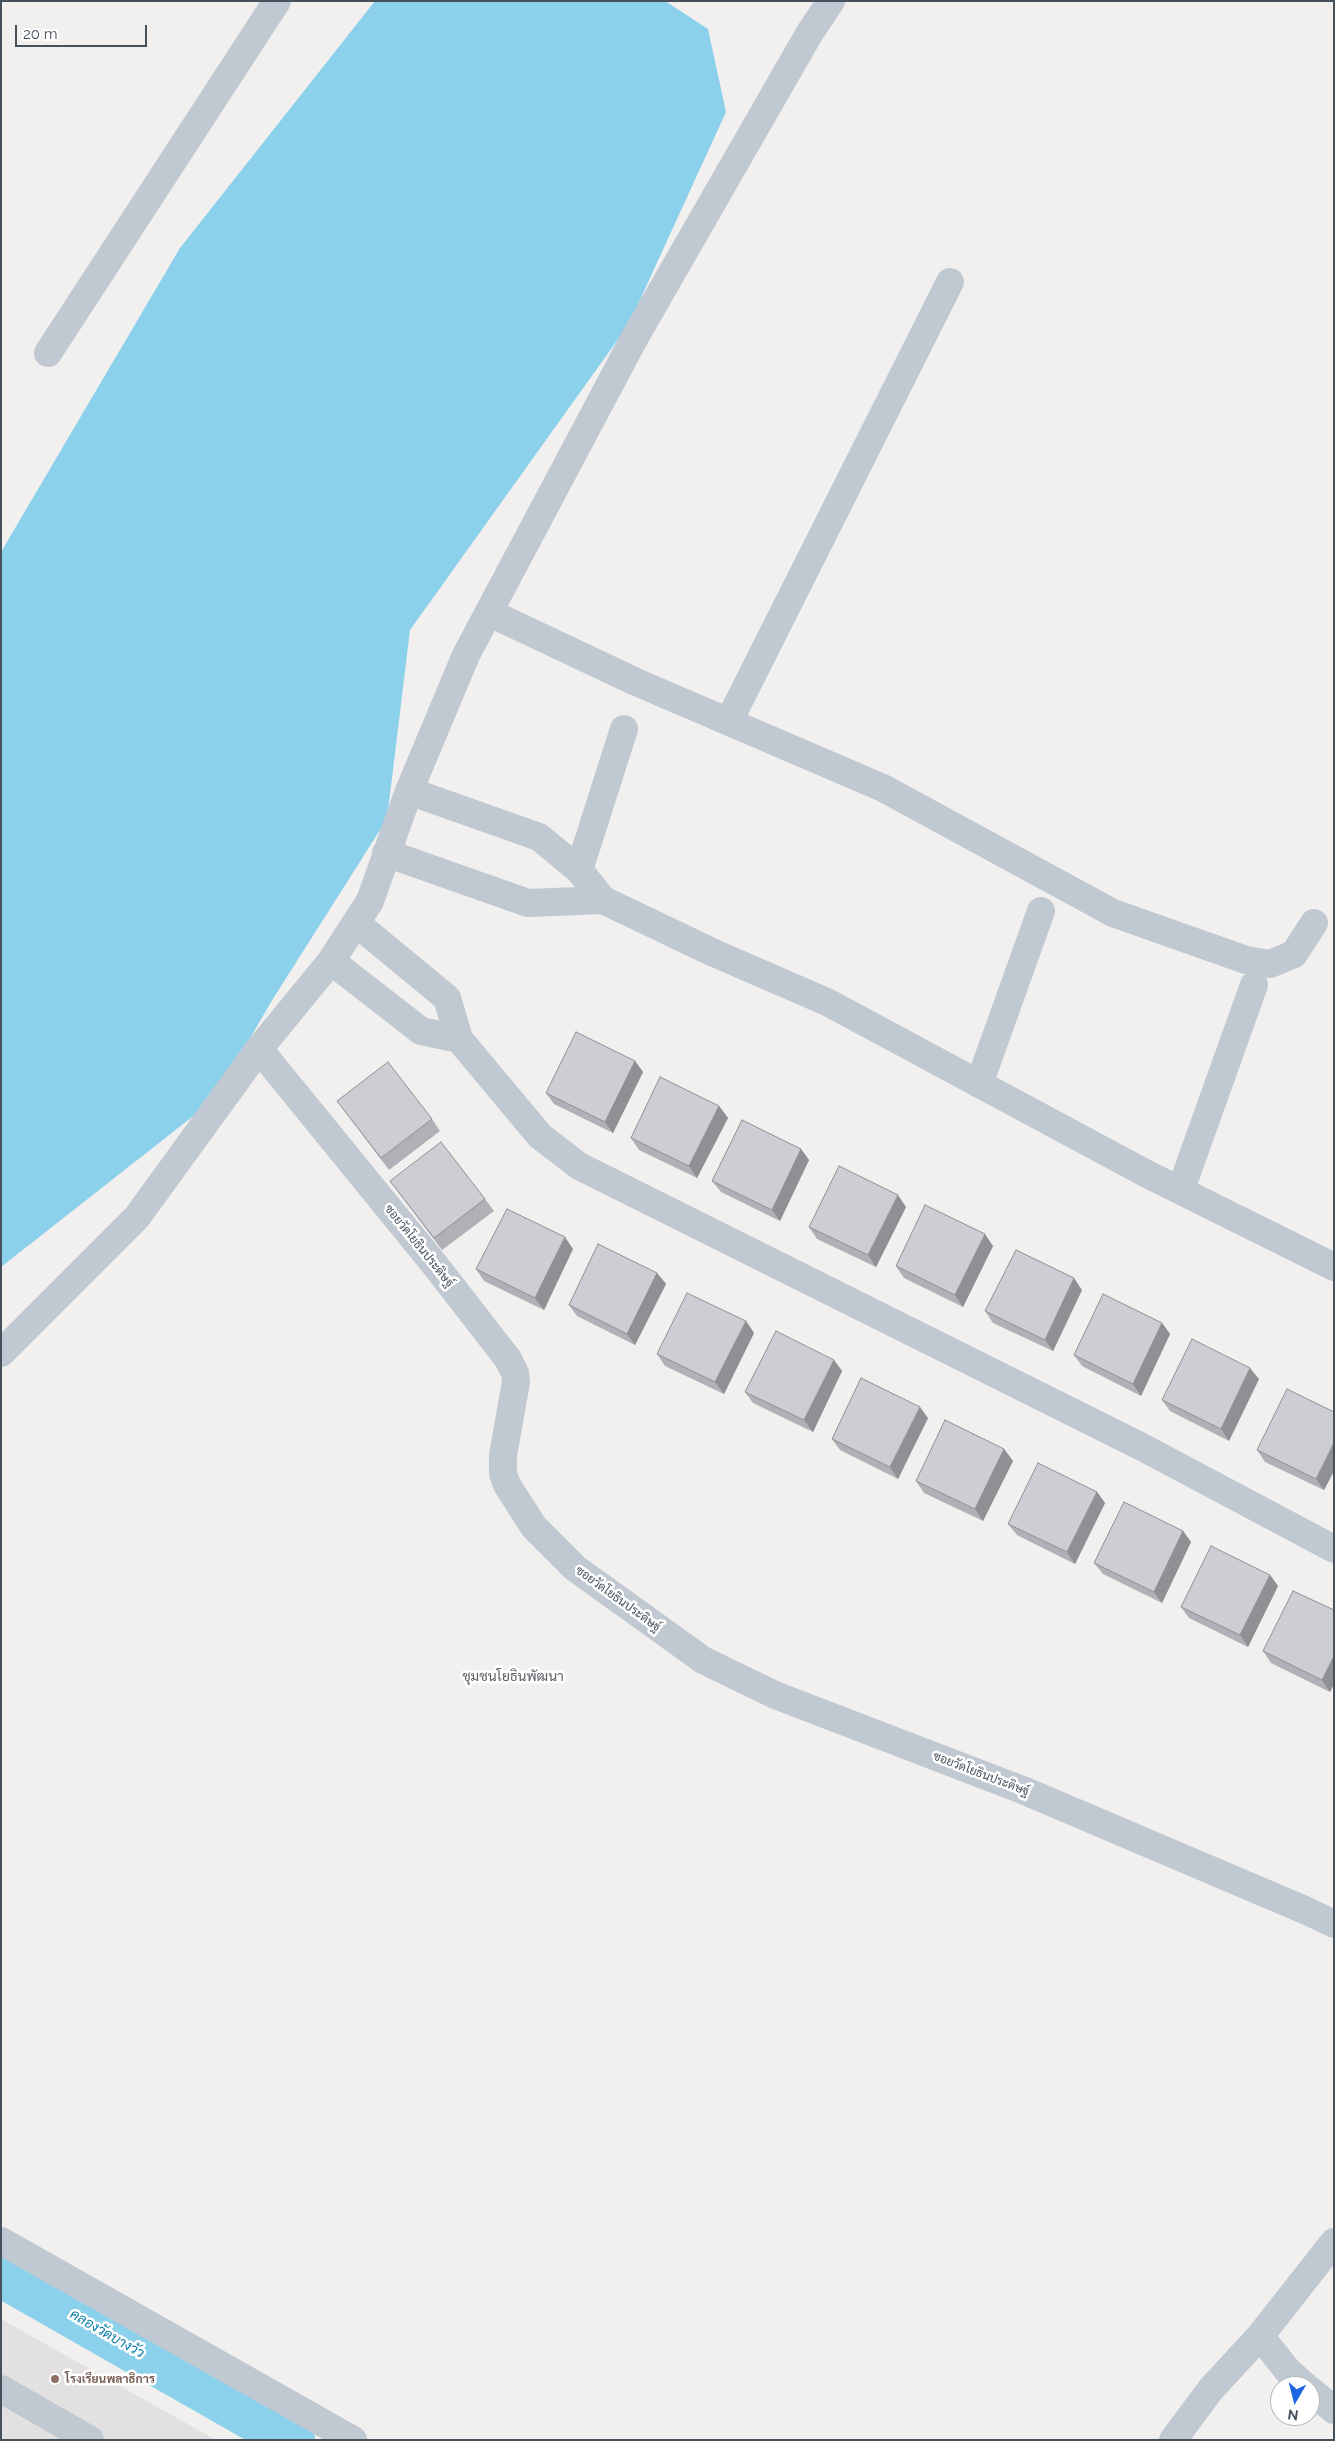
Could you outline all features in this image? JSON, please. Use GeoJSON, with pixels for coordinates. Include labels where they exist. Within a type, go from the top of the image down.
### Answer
{"type":"FeatureCollection","features":[{"type":"Feature","properties":{"kind":"street"},"geometry":{"type":"LineString","coordinates":[[48,353],[277,1]]}},
{"type":"Feature","properties":{"kind":"street"},"geometry":{"type":"LineString","coordinates":[[1,1353],[137,1217],[259,1049],[330,961],[370,901],[409,791],[466,655],[490,613],[634,337],[809,34],[831,1]]}},
{"type":"Feature","properties":{"kind":"street"},"geometry":{"type":"LineString","coordinates":[[729,721],[950,282]]}},
{"type":"Feature","properties":{"kind":"street"},"geometry":{"type":"LineString","coordinates":[[490,613],[636,682],[883,788],[1113,913],[1246,960],[1270,964],[1294,954],[1314,923]]}},
{"type":"Feature","properties":{"kind":"street"},"geometry":{"type":"LineString","coordinates":[[579,870],[624,730]]}},
{"type":"Feature","properties":{"kind":"street"},"geometry":{"type":"LineString","coordinates":[[409,791],[539,837],[579,870],[603,900],[714,953],[827,1002],[1181,1190],[1334,1267]]}},
{"type":"Feature","properties":{"kind":"street"},"geometry":{"type":"LineString","coordinates":[[386,853],[528,903],[603,900]]}},
{"type":"Feature","properties":{"kind":"street"},"geometry":{"type":"LineString","coordinates":[[979,1084],[1041,911]]}},
{"type":"Feature","properties":{"kind":"street"},"geometry":{"type":"LineString","coordinates":[[356,923],[447,998],[459,1039],[540,1136],[579,1166],[1142,1447],[1334,1550]]}},
{"type":"Feature","properties":{"kind":"street"},"geometry":{"type":"LineString","coordinates":[[330,961],[421,1031],[459,1039]]}},
{"type":"Feature","properties":{"kind":"street"},"geometry":{"type":"LineString","coordinates":[[1181,1190],[1254,985]]}},
{"type":"Feature","properties":{"kind":"street","name":"ซอยวัดโยธินประดิษฐ์"},"geometry":{"type":"LineString","coordinates":[[259,1049],[435,1265],[508,1359],[515,1373],[516,1382],[503,1455],[503,1474],[507,1486],[534,1527],[575,1568],[703,1660],[775,1695],[1025,1791],[1307,1910],[1334,1924]]}},
{"type":"Feature","properties":{"kind":"street"},"geometry":{"type":"LineString","coordinates":[[1,2241],[353,2440]]}},
{"type":"Feature","properties":{"kind":"street"},"geometry":{"type":"LineString","coordinates":[[1173,2440],[1211,2389],[1260,2336],[1334,2242]]}},
{"type":"Feature","properties":{"kind":"street"},"geometry":{"type":"LineString","coordinates":[[1260,2336],[1294,2376]]}},
{"type":"Feature","properties":{"kind":"street"},"geometry":{"type":"LineString","coordinates":[[1,2388],[90,2440]]}},
{"type":"Feature","properties":{"kind":"street"},"geometry":{"type":"LineString","coordinates":[[1320,2398],[1334,2410]]}},
{"type":"Feature","properties":{"kind":"shaded area","name":"โรงเรียนพลาธิการ"},"geometry":{"type":"Polygon","coordinates":[[[1,2319],[216,2440],[1,2440],[1,2319]]]}},
{"type":"Feature","properties":{"kind":"water"},"geometry":{"type":"Polygon","coordinates":[[[375,1],[665,1],[708,29],[726,112],[629,324],[410,630],[387,819],[271,1002],[215,1099],[1,1267],[1,552],[180,248],[375,1]]]}},
{"type":"Feature","properties":{"kind":"building"},"geometry":{"type":"Polygon","coordinates":[[[576,1032],[635,1061],[605,1122],[546,1093],[576,1032]]]}},
{"type":"Feature","properties":{"kind":"building"},"geometry":{"type":"Polygon","coordinates":[[[388,1062],[432,1119],[381,1158],[337,1101],[388,1062]]]}},
{"type":"Feature","properties":{"kind":"building"},"geometry":{"type":"Polygon","coordinates":[[[660,1077],[719,1106],[689,1166],[631,1138],[660,1077]]]}},
{"type":"Feature","properties":{"kind":"building"},"geometry":{"type":"Polygon","coordinates":[[[742,1120],[801,1149],[772,1210],[712,1181],[742,1120]]]}},
{"type":"Feature","properties":{"kind":"building"},"geometry":{"type":"Polygon","coordinates":[[[441,1142],[485,1199],[434,1238],[390,1181],[441,1142]]]}},
{"type":"Feature","properties":{"kind":"building"},"geometry":{"type":"Polygon","coordinates":[[[839,1166],[898,1195],[868,1255],[809,1227],[839,1166]]]}},
{"type":"Feature","properties":{"kind":"building"},"geometry":{"type":"Polygon","coordinates":[[[925,1205],[985,1234],[955,1295],[896,1266],[925,1205]]]}},
{"type":"Feature","properties":{"kind":"building"},"geometry":{"type":"Polygon","coordinates":[[[507,1209],[565,1237],[535,1298],[476,1269],[507,1209]]]}},
{"type":"Feature","properties":{"kind":"building"},"geometry":{"type":"Polygon","coordinates":[[[598,1244],[657,1273],[627,1334],[569,1305],[598,1244]]]}},
{"type":"Feature","properties":{"kind":"building"},"geometry":{"type":"Polygon","coordinates":[[[1016,1250],[1074,1278],[1045,1340],[985,1311],[1016,1250]]]}},
{"type":"Feature","properties":{"kind":"building"},"geometry":{"type":"Polygon","coordinates":[[[687,1293],[746,1321],[715,1382],[657,1354],[687,1293]]]}},
{"type":"Feature","properties":{"kind":"building"},"geometry":{"type":"Polygon","coordinates":[[[1103,1294],[1162,1323],[1133,1384],[1074,1355],[1103,1294]]]}},
{"type":"Feature","properties":{"kind":"building"},"geometry":{"type":"Polygon","coordinates":[[[776,1331],[834,1360],[804,1420],[745,1392],[776,1331]]]}},
{"type":"Feature","properties":{"kind":"building"},"geometry":{"type":"Polygon","coordinates":[[[1192,1339],[1250,1368],[1221,1429],[1162,1400],[1192,1339]]]}},
{"type":"Feature","properties":{"kind":"building"},"geometry":{"type":"Polygon","coordinates":[[[861,1378],[920,1407],[890,1467],[832,1439],[861,1378]]]}},
{"type":"Feature","properties":{"kind":"building"},"geometry":{"type":"Polygon","coordinates":[[[1287,1389],[1334,1412],[1334,1443],[1316,1479],[1257,1450],[1287,1389]]]}},
{"type":"Feature","properties":{"kind":"building"},"geometry":{"type":"Polygon","coordinates":[[[945,1420],[1004,1449],[975,1509],[916,1481],[945,1420]]]}},
{"type":"Feature","properties":{"kind":"building"},"geometry":{"type":"Polygon","coordinates":[[[1038,1463],[1097,1492],[1067,1552],[1008,1524],[1038,1463]]]}},
{"type":"Feature","properties":{"kind":"building"},"geometry":{"type":"Polygon","coordinates":[[[1124,1502],[1183,1531],[1154,1592],[1094,1563],[1124,1502]]]}},
{"type":"Feature","properties":{"kind":"building"},"geometry":{"type":"Polygon","coordinates":[[[1211,1546],[1270,1575],[1240,1635],[1181,1607],[1211,1546]]]}},
{"type":"Feature","properties":{"kind":"building"},"geometry":{"type":"Polygon","coordinates":[[[1293,1591],[1334,1610],[1334,1656],[1322,1680],[1263,1651],[1293,1591]]]}},
{"type":"Feature","properties":{"kind":"waterway","name":"คลองวัดบางวัว"},"geometry":{"type":"LineString","coordinates":[[1,2274],[292,2440]]}},
{"type":"Feature","properties":{"kind":"place","name":"โรงเรียนพลาธิการ"},"geometry":{"type":"Point","coordinates":[55,2379]}},
{"type":"Feature","properties":{"kind":"district","name":"ชุมชนโยธินพัฒนา"},"geometry":{"type":"Point","coordinates":[513,1677]}}]}
